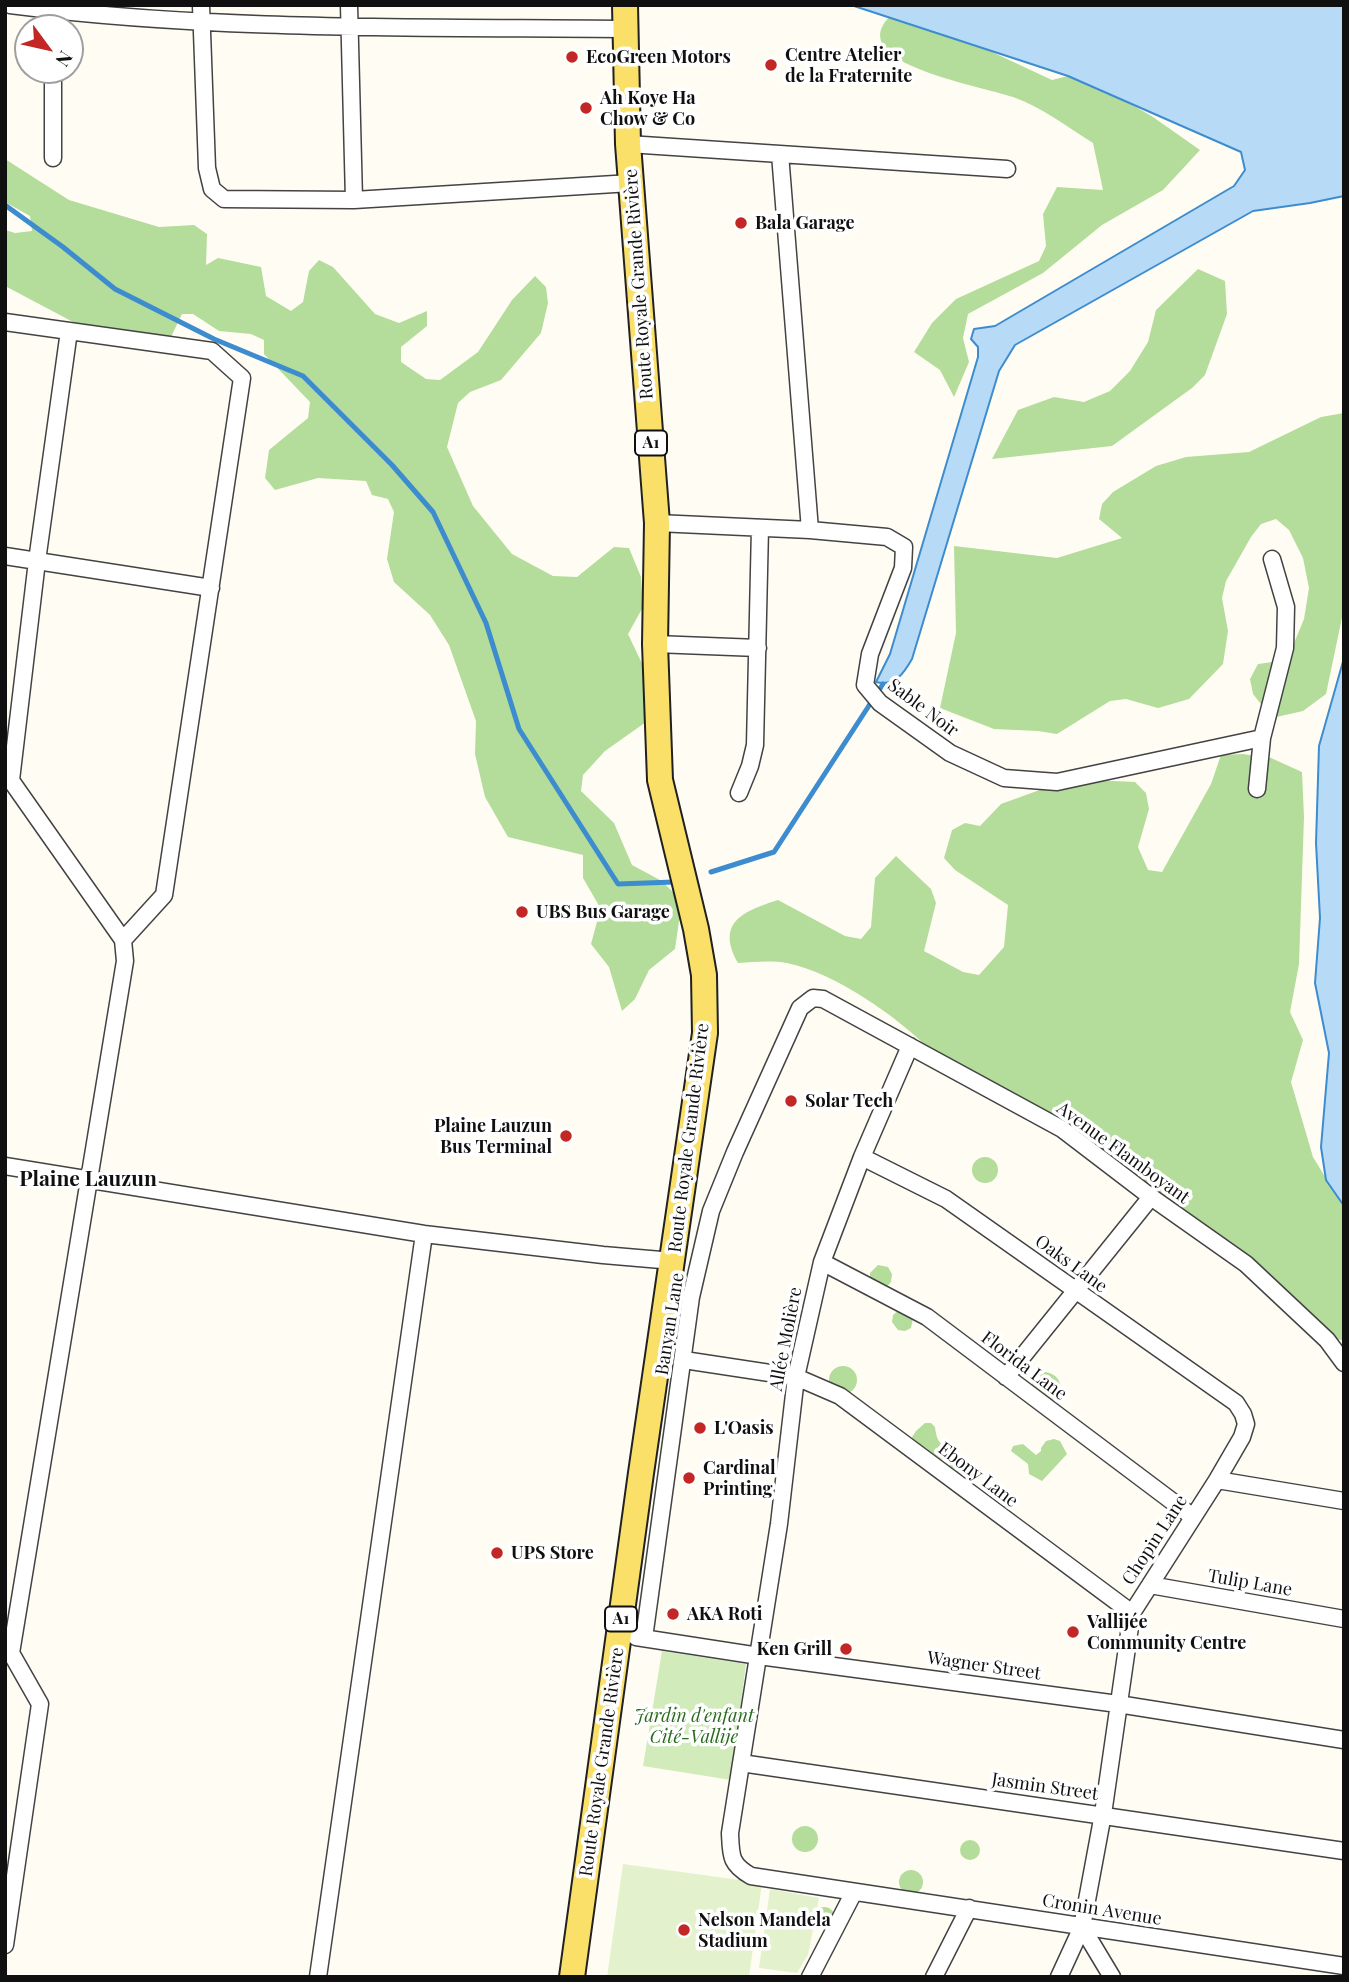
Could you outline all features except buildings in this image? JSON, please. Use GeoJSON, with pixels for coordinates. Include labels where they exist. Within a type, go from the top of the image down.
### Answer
{"type":"FeatureCollection","features":[{"type":"Feature","properties":{"kind":"main road","name":"Route Royale Grande Rivière"},"geometry":{"type":"LineString","coordinates":[[572,1977],[705,1033],[704,975],[696,929],[660,780],[655,644],[657,523],[628,144],[624,17]]}},
{"type":"Feature","properties":{"kind":"street"},"geometry":{"type":"LineString","coordinates":[[10,5],[201,14],[349,27],[624,17]]}},
{"type":"Feature","properties":{"kind":"street"},"geometry":{"type":"LineString","coordinates":[[349,5],[354,200]]}},
{"type":"Feature","properties":{"kind":"street"},"geometry":{"type":"LineString","coordinates":[[201,14],[207,168],[212,189],[224,199],[354,200],[631,183]]}},
{"type":"Feature","properties":{"kind":"street"},"geometry":{"type":"LineString","coordinates":[[53,84],[53,158]]}},
{"type":"Feature","properties":{"kind":"street"},"geometry":{"type":"LineString","coordinates":[[628,144],[1007,169]]}},
{"type":"Feature","properties":{"kind":"street"},"geometry":{"type":"LineString","coordinates":[[780,154],[810,530]]}},
{"type":"Feature","properties":{"kind":"street"},"geometry":{"type":"LineString","coordinates":[[5,322],[212,351],[243,378],[164,895],[123,940]]}},
{"type":"Feature","properties":{"kind":"street"},"geometry":{"type":"LineString","coordinates":[[5,1945],[40,1704],[8,1654],[125,961],[123,940],[8,776],[69,331]]}},
{"type":"Feature","properties":{"kind":"street","name":"Sable Noir"},"geometry":{"type":"LineString","coordinates":[[657,523],[810,530],[887,537],[904,547],[903,568],[870,654],[865,685],[880,704],[950,753],[1004,779],[1058,782],[1262,738]]}},
{"type":"Feature","properties":{"kind":"street"},"geometry":{"type":"LineString","coordinates":[[739,793],[755,745],[760,528]]}},
{"type":"Feature","properties":{"kind":"street"},"geometry":{"type":"LineString","coordinates":[[5,556],[211,588]]}},
{"type":"Feature","properties":{"kind":"street"},"geometry":{"type":"LineString","coordinates":[[1257,789],[1262,738],[1285,649],[1286,607],[1272,559]]}},
{"type":"Feature","properties":{"kind":"street"},"geometry":{"type":"LineString","coordinates":[[655,644],[758,648]]}},
{"type":"Feature","properties":{"kind":"street","name":"Avenue Flamboyant"},"geometry":{"type":"LineString","coordinates":[[813,998],[823,999],[1062,1129],[1151,1197],[1246,1264],[1327,1340],[1344,1363]]}},
{"type":"Feature","properties":{"kind":"street","name":"Banyan Lane"},"geometry":{"type":"LineString","coordinates":[[644,1638],[691,1297],[711,1211],[800,1008],[813,998]]}},
{"type":"Feature","properties":{"kind":"street","name":"Allée Molière"},"geometry":{"type":"LineString","coordinates":[[741,1763],[779,1524],[796,1377],[822,1262],[862,1157],[911,1046]]}},
{"type":"Feature","properties":{"kind":"street","name":"Oaks Lane"},"geometry":{"type":"LineString","coordinates":[[862,1157],[946,1199],[1236,1404],[1244,1419]]}},
{"type":"Feature","properties":{"kind":"street"},"geometry":{"type":"LineString","coordinates":[[5,1166],[424,1234],[673,1261]]}},
{"type":"Feature","properties":{"kind":"street"},"geometry":{"type":"LineString","coordinates":[[1006,1377],[1151,1197]]}},
{"type":"Feature","properties":{"kind":"street"},"geometry":{"type":"LineString","coordinates":[[318,1977],[424,1234]]}},
{"type":"Feature","properties":{"kind":"street","name":"Florida Lane"},"geometry":{"type":"LineString","coordinates":[[822,1262],[927,1317],[1193,1517]]}},
{"type":"Feature","properties":{"kind":"street","name":"Ebony Lane"},"geometry":{"type":"LineString","coordinates":[[684,1360],[796,1377],[840,1396],[1132,1613]]}},
{"type":"Feature","properties":{"kind":"street","name":"Chopin Lane"},"geometry":{"type":"LineString","coordinates":[[1059,1977],[1082,1927],[1102,1815],[1132,1613],[1242,1437],[1246,1423],[1244,1419]]}},
{"type":"Feature","properties":{"kind":"street"},"geometry":{"type":"LineString","coordinates":[[1217,1480],[1344,1501]]}},
{"type":"Feature","properties":{"kind":"street","name":"Tulip Lane"},"geometry":{"type":"LineString","coordinates":[[1150,1585],[1344,1619]]}},
{"type":"Feature","properties":{"kind":"street","name":"Wagner Street"},"geometry":{"type":"LineString","coordinates":[[619,1634],[759,1656],[1118,1704],[1344,1740]]}},
{"type":"Feature","properties":{"kind":"street","name":"Jasmin Street"},"geometry":{"type":"LineString","coordinates":[[741,1763],[1344,1851]]}},
{"type":"Feature","properties":{"kind":"street","name":"Cronin Avenue"},"geometry":{"type":"LineString","coordinates":[[741,1763],[730,1833],[731,1856],[739,1869],[751,1876],[1344,1966]]}},
{"type":"Feature","properties":{"kind":"street"},"geometry":{"type":"LineString","coordinates":[[810,1977],[854,1892]]}},
{"type":"Feature","properties":{"kind":"street"},"geometry":{"type":"LineString","coordinates":[[934,1977],[969,1908]]}},
{"type":"Feature","properties":{"kind":"street"},"geometry":{"type":"LineString","coordinates":[[1082,1927],[1112,1977]]}},
{"type":"Feature","properties":{"kind":"green space"},"geometry":{"type":"Polygon","coordinates":[[[889,17],[977,45],[1052,80],[1068,76],[1086,78],[1153,117],[1200,150],[1163,190],[1102,225],[1043,273],[968,314],[963,338],[969,362],[954,397],[940,370],[914,352],[932,323],[956,299],[1039,261],[1046,246],[1043,214],[1057,187],[1103,190],[1093,143],[1024,101],[940,76],[901,61],[888,51],[881,41],[882,28],[889,17]]]}},
{"type":"Feature","properties":{"kind":"green space"},"geometry":{"type":"Polygon","coordinates":[[[5,159],[69,200],[159,227],[194,225],[207,234],[206,265],[218,258],[261,267],[266,296],[291,311],[303,302],[309,271],[319,260],[333,267],[375,314],[399,323],[427,311],[427,326],[401,347],[401,362],[426,379],[440,380],[478,352],[512,300],[535,276],[546,287],[548,303],[541,333],[501,380],[470,392],[458,403],[447,447],[473,506],[512,554],[553,576],[577,577],[614,547],[629,548],[641,577],[643,607],[628,634],[647,674],[646,722],[605,751],[583,775],[581,791],[614,823],[632,865],[660,880],[682,900],[675,949],[649,970],[635,999],[622,1011],[609,967],[591,944],[598,918],[598,904],[583,878],[583,855],[508,837],[485,797],[475,754],[476,721],[449,645],[430,615],[394,582],[387,559],[394,512],[388,499],[372,495],[366,481],[318,478],[275,490],[265,478],[269,450],[308,418],[310,402],[264,354],[264,340],[251,334],[219,331],[193,314],[182,314],[169,341],[75,323],[5,286],[5,230],[15,233],[32,231],[30,216],[5,202],[5,159]]]}},
{"type":"Feature","properties":{"kind":"green space"},"geometry":{"type":"Polygon","coordinates":[[[1198,269],[1225,281],[1227,314],[1205,375],[1192,388],[1112,446],[992,459],[1018,410],[1054,397],[1084,402],[1110,391],[1130,371],[1148,342],[1156,310],[1198,269]]]}},
{"type":"Feature","properties":{"kind":"green space"},"geometry":{"type":"Polygon","coordinates":[[[1344,413],[1344,608],[1326,694],[1303,711],[1272,718],[1253,694],[1250,679],[1258,664],[1287,660],[1304,619],[1309,588],[1303,558],[1289,530],[1276,519],[1261,524],[1226,581],[1222,598],[1228,631],[1223,664],[1189,699],[1158,708],[1126,699],[1110,701],[1057,734],[994,729],[940,708],[956,633],[954,546],[1057,558],[1122,538],[1099,519],[1102,504],[1113,492],[1156,466],[1186,457],[1249,452],[1321,417],[1344,413]]]}},
{"type":"Feature","properties":{"kind":"green space"},"geometry":{"type":"Polygon","coordinates":[[[1243,754],[1271,758],[1302,772],[1304,817],[1299,964],[1290,1012],[1303,1040],[1291,1082],[1313,1157],[1344,1208],[1344,1341],[1328,1336],[1246,1260],[931,1051],[883,1010],[845,986],[806,968],[769,961],[738,963],[732,949],[730,937],[737,920],[754,909],[778,900],[845,936],[861,939],[871,927],[875,878],[896,856],[931,889],[936,903],[924,951],[963,972],[979,975],[1004,947],[1008,905],[955,870],[944,858],[952,830],[965,823],[980,826],[1001,804],[1070,779],[1135,782],[1146,793],[1149,809],[1138,847],[1148,870],[1162,872],[1211,784],[1221,755],[1243,754]]]}},
{"type":"Feature","properties":{"kind":"green space"},"geometry":{"type":"Polygon","coordinates":[[[985,1157],[994,1161],[998,1170],[994,1179],[985,1183],[976,1179],[972,1170],[976,1161],[985,1157]]]}},
{"type":"Feature","properties":{"kind":"green space"},"geometry":{"type":"Polygon","coordinates":[[[878,1265],[888,1267],[892,1274],[891,1282],[886,1288],[870,1280],[870,1273],[878,1265]]]}},
{"type":"Feature","properties":{"kind":"green space"},"geometry":{"type":"Polygon","coordinates":[[[899,1310],[913,1318],[911,1328],[905,1331],[898,1330],[892,1322],[893,1315],[899,1310]]]}},
{"type":"Feature","properties":{"kind":"green space"},"geometry":{"type":"Polygon","coordinates":[[[843,1366],[853,1370],[857,1380],[853,1390],[843,1394],[833,1390],[829,1380],[833,1370],[843,1366]]]}},
{"type":"Feature","properties":{"kind":"green space"},"geometry":{"type":"Polygon","coordinates":[[[1045,1372],[1055,1376],[1060,1384],[1059,1393],[1051,1401],[1031,1390],[1034,1378],[1045,1372]]]}},
{"type":"Feature","properties":{"kind":"green space"},"geometry":{"type":"Polygon","coordinates":[[[925,1423],[931,1423],[935,1427],[937,1438],[942,1444],[957,1452],[968,1471],[966,1475],[957,1474],[947,1467],[945,1460],[936,1458],[926,1448],[915,1444],[912,1437],[925,1423]]]}},
{"type":"Feature","properties":{"kind":"green space"},"geometry":{"type":"Polygon","coordinates":[[[1046,1441],[1060,1441],[1067,1454],[1042,1481],[1029,1474],[1028,1464],[1011,1451],[1013,1446],[1023,1444],[1036,1455],[1046,1441]]]}},
{"type":"Feature","properties":{"kind":"green space","name":"Jardin d'enfant Cité-Vallije"},"geometry":{"type":"Polygon","coordinates":[[[662,1651],[746,1664],[731,1780],[643,1766],[662,1651]]]}},
{"type":"Feature","properties":{"kind":"green space"},"geometry":{"type":"Polygon","coordinates":[[[805,1826],[814,1830],[818,1839],[814,1848],[805,1852],[796,1848],[792,1839],[796,1830],[805,1826]]]}},
{"type":"Feature","properties":{"kind":"green space"},"geometry":{"type":"Polygon","coordinates":[[[970,1840],[977,1843],[980,1850],[977,1857],[970,1860],[963,1857],[960,1850],[963,1843],[970,1840]]]}},
{"type":"Feature","properties":{"kind":"green space","name":"Nelson Mandela Stadium"},"geometry":{"type":"Polygon","coordinates":[[[623,1864],[762,1883],[749,1977],[607,1977],[623,1864]]]}},
{"type":"Feature","properties":{"kind":"green space"},"geometry":{"type":"Polygon","coordinates":[[[911,1870],[922,1877],[923,1882],[916,1893],[911,1894],[900,1887],[899,1882],[906,1871],[911,1870]]]}},
{"type":"Feature","properties":{"kind":"green space"},"geometry":{"type":"Polygon","coordinates":[[[770,1889],[819,1898],[808,1955],[797,1973],[759,1968],[770,1889]]]}},
{"type":"Feature","properties":{"kind":"green space"},"geometry":{"type":"Polygon","coordinates":[[[824,1907],[832,1910],[835,1918],[832,1926],[824,1929],[816,1926],[813,1918],[816,1910],[824,1907]]]}},
{"type":"Feature","properties":{"kind":"water"},"geometry":{"type":"Polygon","coordinates":[[[851,5],[1344,5],[1344,196],[1253,211],[1015,345],[999,371],[912,659],[898,678],[883,683],[876,682],[890,654],[978,357],[978,347],[971,339],[974,329],[995,326],[1234,186],[1245,170],[1241,152],[1068,76],[851,5]]]}},
{"type":"Feature","properties":{"kind":"water"},"geometry":{"type":"Polygon","coordinates":[[[1344,658],[1344,1206],[1326,1180],[1321,1147],[1329,1053],[1315,983],[1320,918],[1316,843],[1319,746],[1344,658]]]}},
{"type":"Feature","properties":{"kind":"waterway"},"geometry":{"type":"LineString","coordinates":[[5,205],[115,289],[214,339],[303,376],[392,465],[433,512],[486,623],[519,729],[618,884],[674,882]]}},
{"type":"Feature","properties":{"kind":"waterway"},"geometry":{"type":"LineString","coordinates":[[711,872],[774,852],[883,684]]}},
{"type":"Feature","properties":{"kind":"place","name":"EcoGreen Motors"},"geometry":{"type":"Point","coordinates":[572,57]}},
{"type":"Feature","properties":{"kind":"place","name":"Centre Atelier de la Fraternite"},"geometry":{"type":"Point","coordinates":[771,65]}},
{"type":"Feature","properties":{"kind":"place","name":"Ah Koye Ha Chow & Co"},"geometry":{"type":"Point","coordinates":[586,108]}},
{"type":"Feature","properties":{"kind":"place","name":"Bala Garage"},"geometry":{"type":"Point","coordinates":[741,223]}},
{"type":"Feature","properties":{"kind":"place","name":"UBS Bus Garage"},"geometry":{"type":"Point","coordinates":[522,912]}},
{"type":"Feature","properties":{"kind":"place","name":"Solar Tech"},"geometry":{"type":"Point","coordinates":[791,1101]}},
{"type":"Feature","properties":{"kind":"place","name":"Plaine Lauzun Bus Terminal"},"geometry":{"type":"Point","coordinates":[566,1136]}},
{"type":"Feature","properties":{"kind":"place","name":"L'Oasis"},"geometry":{"type":"Point","coordinates":[700,1428]}},
{"type":"Feature","properties":{"kind":"place","name":"Cardinal Printing"},"geometry":{"type":"Point","coordinates":[689,1478]}},
{"type":"Feature","properties":{"kind":"place","name":"UPS Store"},"geometry":{"type":"Point","coordinates":[497,1553]}},
{"type":"Feature","properties":{"kind":"place","name":"AKA Roti"},"geometry":{"type":"Point","coordinates":[673,1614]}},
{"type":"Feature","properties":{"kind":"place","name":"Vallijée Community Centre"},"geometry":{"type":"Point","coordinates":[1073,1632]}},
{"type":"Feature","properties":{"kind":"place","name":"Ken Grill"},"geometry":{"type":"Point","coordinates":[846,1649]}},
{"type":"Feature","properties":{"kind":"place","name":"Nelson Mandela Stadium"},"geometry":{"type":"Point","coordinates":[684,1930]}},
{"type":"Feature","properties":{"kind":"district","name":"Plaine Lauzun"},"geometry":{"type":"Point","coordinates":[88,1179]}}]}
